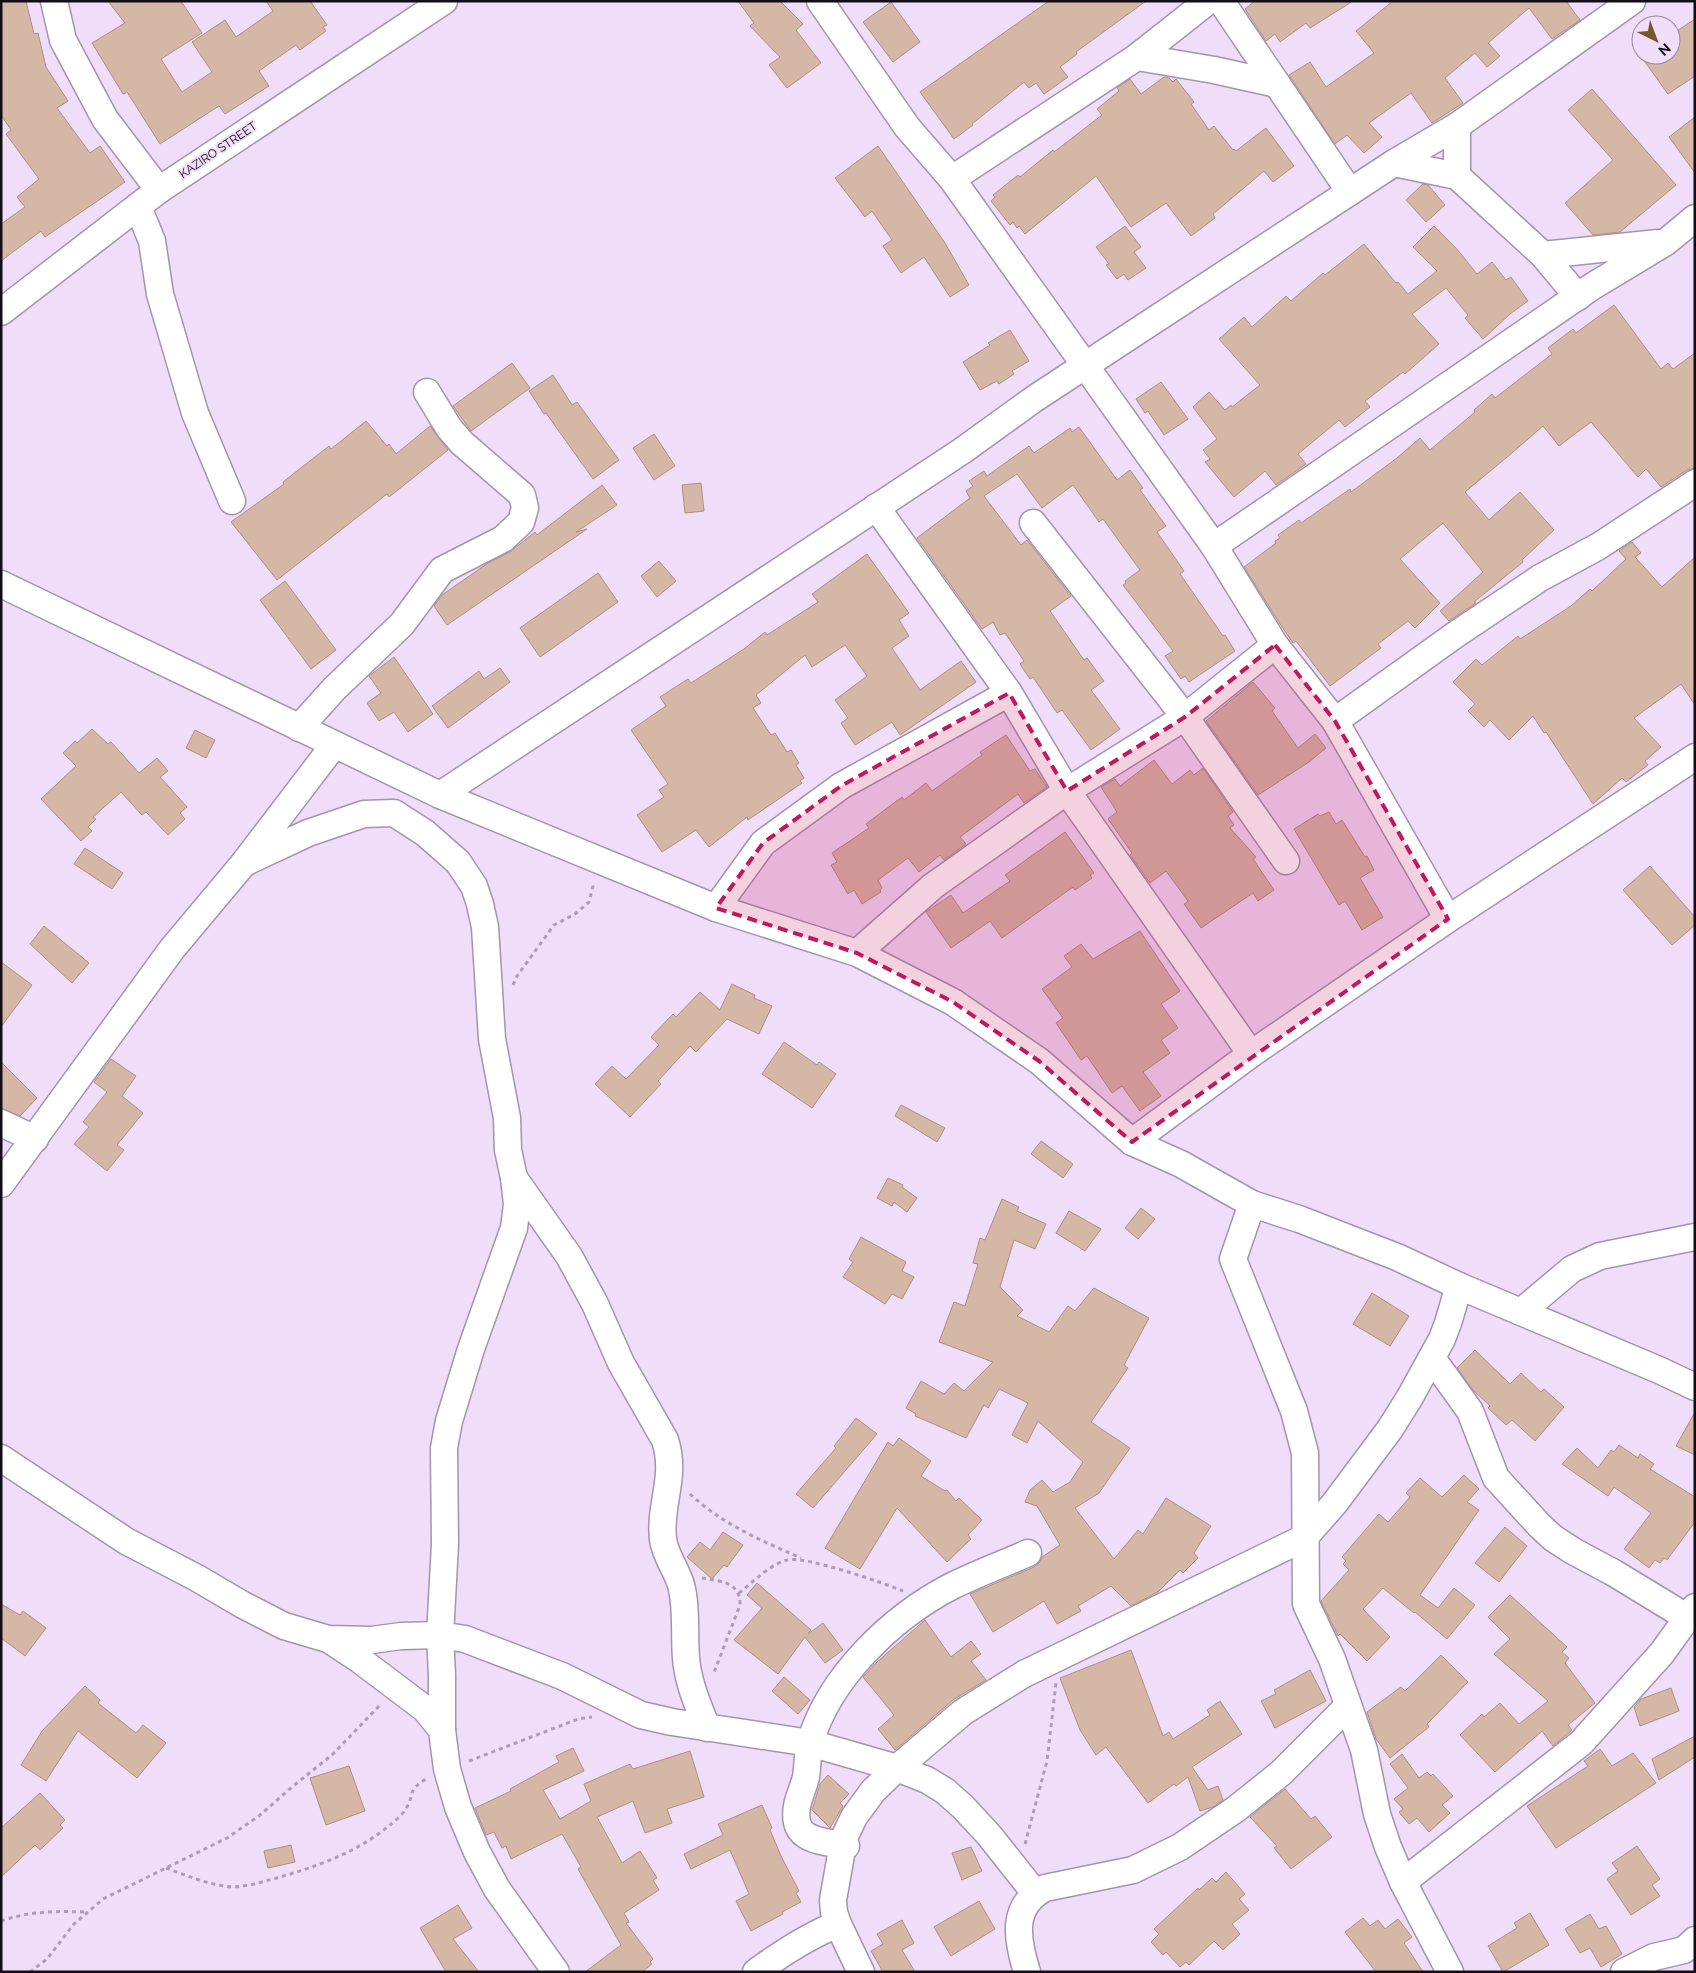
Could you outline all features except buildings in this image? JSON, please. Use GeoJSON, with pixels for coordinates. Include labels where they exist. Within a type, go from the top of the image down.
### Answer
{"type":"FeatureCollection","features":[{"type":"Feature","properties":{"kind":"street"},"geometry":{"type":"LineString","coordinates":[[54,1],[63,40],[105,119],[159,190]]}},
{"type":"Feature","properties":{"kind":"street","name":"KAZIRO STREET"},"geometry":{"type":"LineString","coordinates":[[1,312],[159,190],[444,1]]}},
{"type":"Feature","properties":{"kind":"street"},"geometry":{"type":"LineString","coordinates":[[952,179],[1137,57],[1208,1]]}},
{"type":"Feature","properties":{"kind":"street"},"geometry":{"type":"LineString","coordinates":[[1221,1],[1350,192]]}},
{"type":"Feature","properties":{"kind":"street"},"geometry":{"type":"LineString","coordinates":[[440,795],[962,451],[1034,399],[1394,162],[1457,126],[1632,1]]}},
{"type":"Feature","properties":{"kind":"street"},"geometry":{"type":"LineString","coordinates":[[828,5],[907,127],[952,179],[1087,365],[1214,546],[1275,645],[1335,721],[1448,918]]}},
{"type":"Feature","properties":{"kind":"street"},"geometry":{"type":"LineString","coordinates":[[1137,57],[1214,70],[1277,84]]}},
{"type":"Feature","properties":{"kind":"street"},"geometry":{"type":"LineString","coordinates":[[1457,126],[1457,176]]}},
{"type":"Feature","properties":{"kind":"street"},"geometry":{"type":"LineString","coordinates":[[1394,162],[1457,176],[1543,255],[1578,297]]}},
{"type":"Feature","properties":{"kind":"street"},"geometry":{"type":"LineString","coordinates":[[138,207],[152,241],[160,294],[195,413],[232,502]]}},
{"type":"Feature","properties":{"kind":"street"},"geometry":{"type":"LineString","coordinates":[[1214,546],[1578,297],[1666,242],[1695,218]]}},
{"type":"Feature","properties":{"kind":"street"},"geometry":{"type":"LineString","coordinates":[[1543,255],[1666,242]]}},
{"type":"Feature","properties":{"kind":"street"},"geometry":{"type":"LineString","coordinates":[[299,728],[334,689],[402,624],[442,570],[503,539],[521,522],[524,515],[526,508],[522,495],[462,443],[449,428],[427,392]]}},
{"type":"Feature","properties":{"kind":"street"},"geometry":{"type":"LineString","coordinates":[[1335,721],[1455,635],[1532,583],[1599,546],[1692,490]]}},
{"type":"Feature","properties":{"kind":"street"},"geometry":{"type":"LineString","coordinates":[[876,507],[1009,692],[1067,791],[1251,1054]]}},
{"type":"Feature","properties":{"kind":"street"},"geometry":{"type":"LineString","coordinates":[[1033,523],[1185,717],[1286,861]]}},
{"type":"Feature","properties":{"kind":"street"},"geometry":{"type":"LineString","coordinates":[[1,584],[440,795],[716,908],[857,952],[953,1002],[1039,1061],[1132,1142],[1181,1164],[1252,1204],[1299,1219],[1397,1256],[1459,1286],[1695,1387]]}},
{"type":"Feature","properties":{"kind":"street"},"geometry":{"type":"LineString","coordinates":[[857,952],[933,886],[1067,791],[1185,717],[1275,645]]}},
{"type":"Feature","properties":{"kind":"street"},"geometry":{"type":"LineString","coordinates":[[716,908],[763,843],[841,786],[1009,692]]}},
{"type":"Feature","properties":{"kind":"street"},"geometry":{"type":"LineString","coordinates":[[1,1184],[172,949],[244,863],[334,745]]}},
{"type":"Feature","properties":{"kind":"street"},"geometry":{"type":"LineString","coordinates":[[1132,1142],[1251,1054],[1448,918],[1695,758]]}},
{"type":"Feature","properties":{"kind":"street"},"geometry":{"type":"LineString","coordinates":[[244,863],[308,833],[364,814],[394,813],[426,833],[458,862],[474,886],[486,928],[492,1039],[507,1118],[508,1150],[517,1204],[514,1228],[483,1313],[448,1421],[444,1448],[445,1544],[440,1635],[442,1730],[447,1770],[458,1807],[477,1852],[497,1889],[556,1972]]}},
{"type":"Feature","properties":{"kind":"street"},"geometry":{"type":"LineString","coordinates":[[1,1123],[35,1138]]}},
{"type":"Feature","properties":{"kind":"street"},"geometry":{"type":"LineString","coordinates":[[514,1178],[569,1256],[595,1304],[621,1363],[665,1440],[669,1453],[670,1474],[664,1515],[663,1540],[677,1574],[685,1605],[686,1659],[692,1690],[708,1728]]}},
{"type":"Feature","properties":{"kind":"street"},"geometry":{"type":"LineString","coordinates":[[1252,1204],[1234,1259],[1294,1412],[1305,1453],[1304,1538],[1306,1604],[1332,1659],[1364,1750],[1376,1814],[1403,1882],[1450,1972]]}},
{"type":"Feature","properties":{"kind":"street"},"geometry":{"type":"LineString","coordinates":[[1521,1312],[1572,1269],[1600,1256],[1695,1237]]}},
{"type":"Feature","properties":{"kind":"street"},"geometry":{"type":"LineString","coordinates":[[861,1972],[838,1924],[834,1912],[833,1894],[854,1817],[873,1791],[962,1712],[1024,1674],[1304,1538],[1334,1504],[1390,1429],[1432,1358],[1448,1323],[1459,1286]]}},
{"type":"Feature","properties":{"kind":"street"},"geometry":{"type":"LineString","coordinates":[[1403,1882],[1581,1743],[1662,1653],[1691,1613],[1573,1551],[1553,1538],[1539,1525],[1496,1478],[1470,1410],[1432,1358]]}},
{"type":"Feature","properties":{"kind":"street"},"geometry":{"type":"LineString","coordinates":[[1,1458],[126,1541],[284,1626],[328,1639],[372,1640],[401,1636],[440,1635],[465,1639],[562,1676],[630,1711],[672,1722],[810,1743],[897,1768],[927,1780],[945,1791],[982,1828],[1035,1893]]}},
{"type":"Feature","properties":{"kind":"street"},"geometry":{"type":"LineString","coordinates":[[845,1846],[806,1836],[800,1831],[796,1820],[797,1804],[806,1777],[810,1743],[828,1702],[853,1666],[890,1627],[927,1600],[952,1586],[1028,1553]]}},
{"type":"Feature","properties":{"kind":"street"},"geometry":{"type":"LineString","coordinates":[[328,1639],[360,1660],[425,1709],[442,1730]]}},
{"type":"Feature","properties":{"kind":"street"},"geometry":{"type":"LineString","coordinates":[[1027,1972],[1018,1933],[1019,1918],[1025,1905],[1035,1893],[1045,1888],[1133,1870],[1180,1847],[1236,1809],[1281,1773],[1348,1706]]}},
{"type":"Feature","properties":{"kind":"street"},"geometry":{"type":"LineString","coordinates":[[756,1972],[783,1952],[818,1931],[838,1924]]}},
{"type":"Feature","properties":{"kind":"street"},"geometry":{"type":"LineString","coordinates":[[1624,1972],[1654,1957],[1684,1950],[1695,1940]]}},
{"type":"Feature","properties":{"kind":"path"},"geometry":{"type":"LineString","coordinates":[[510,994],[517,976],[554,925],[575,914],[589,902],[593,891],[597,859]]}},
{"type":"Feature","properties":{"kind":"path"},"geometry":{"type":"LineString","coordinates":[[670,1474],[704,1507],[721,1519],[804,1560],[888,1585],[927,1600]]}},
{"type":"Feature","properties":{"kind":"path"},"geometry":{"type":"LineString","coordinates":[[739,1592],[777,1564],[788,1559],[804,1560]]}},
{"type":"Feature","properties":{"kind":"path"},"geometry":{"type":"LineString","coordinates":[[677,1574],[726,1583],[739,1592]]}},
{"type":"Feature","properties":{"kind":"path"},"geometry":{"type":"LineString","coordinates":[[692,1690],[702,1686],[712,1675],[740,1605],[739,1592]]}},
{"type":"Feature","properties":{"kind":"path"},"geometry":{"type":"LineString","coordinates":[[1016,1871],[1030,1829],[1047,1761],[1060,1658]]}},
{"type":"Feature","properties":{"kind":"path"},"geometry":{"type":"LineString","coordinates":[[30,1972],[47,1959],[74,1924],[86,1912],[103,1899],[227,1838],[259,1816],[332,1755],[396,1687]]}},
{"type":"Feature","properties":{"kind":"path"},"geometry":{"type":"LineString","coordinates":[[166,1868],[225,1886],[238,1886],[256,1884],[327,1863],[390,1826],[406,1809],[414,1788],[426,1779],[578,1718],[630,1711]]}},
{"type":"Feature","properties":{"kind":"path"},"geometry":{"type":"LineString","coordinates":[[1,1921],[29,1913],[53,1911],[86,1912]]}},
{"type":"Feature","properties":{"kind":"highlighted area"},"geometry":{"type":"Polygon","coordinates":[[[1275,645],[1335,721],[1448,919],[1132,1142],[1039,1061],[953,1002],[857,953],[716,908],[763,843],[841,786],[1009,693],[1067,791],[1185,717],[1275,645]]]}}]}
